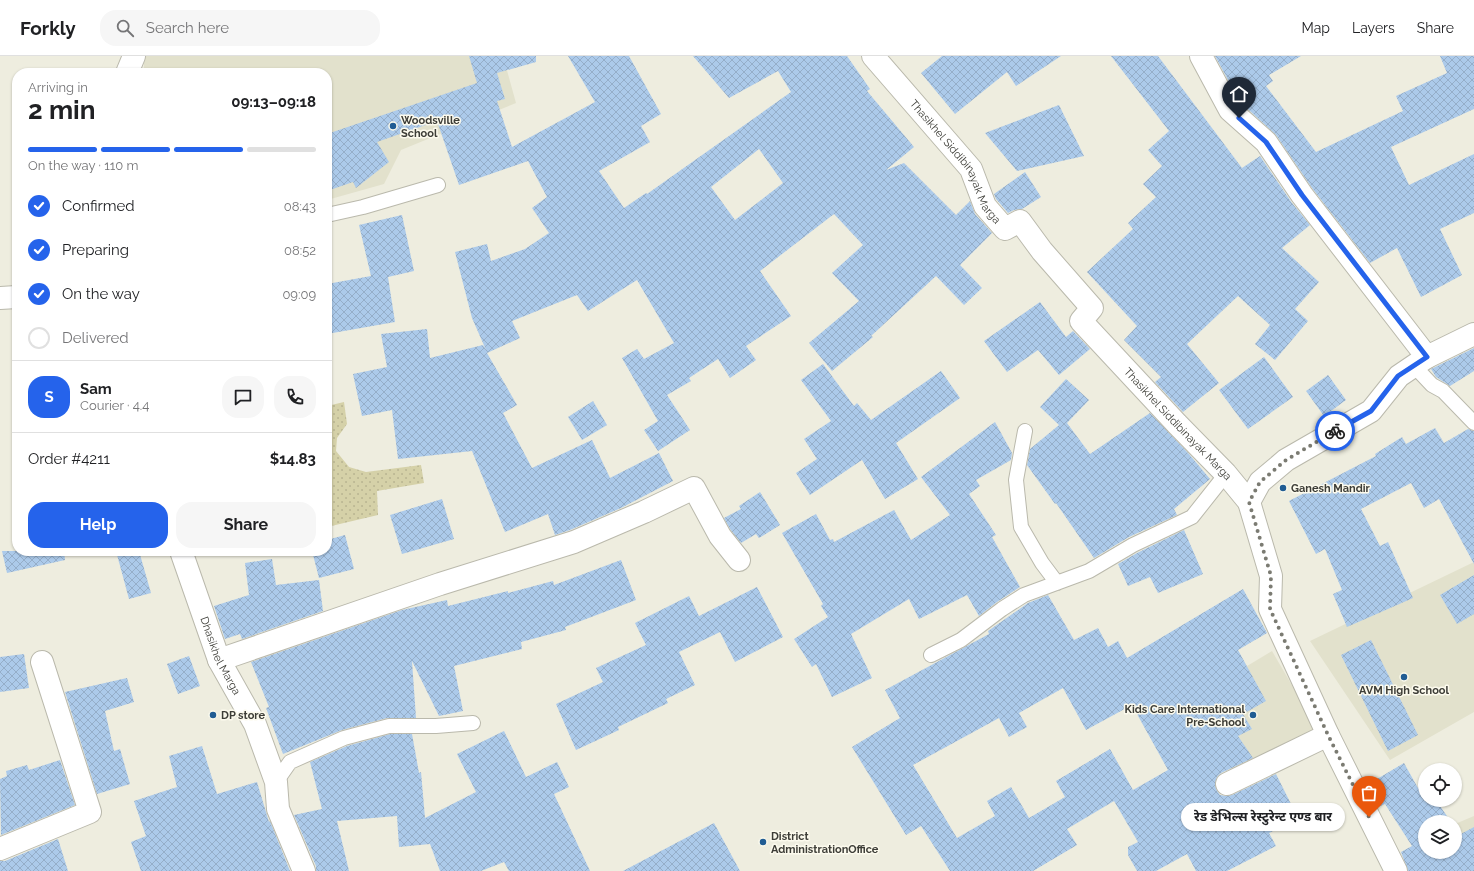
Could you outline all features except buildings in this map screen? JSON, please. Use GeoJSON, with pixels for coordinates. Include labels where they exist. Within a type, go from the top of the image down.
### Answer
{"type":"FeatureCollection","features":[{"type":"Feature","properties":{"kind":"street"},"geometry":{"type":"LineString","coordinates":[[129,68],[134,56]]}},
{"type":"Feature","properties":{"kind":"street","name":"Thasikhel Siddibinayak Marga"},"geometry":{"type":"LineString","coordinates":[[873,56],[972,169],[985,206],[1005,229],[1020,222],[1042,251],[1092,308],[1081,321],[1226,474],[1249,502],[1271,576],[1270,609],[1328,735],[1396,871]]}},
{"type":"Feature","properties":{"kind":"street"},"geometry":{"type":"LineString","coordinates":[[1201,56],[1230,110],[1266,142],[1302,195],[1427,357]]}},
{"type":"Feature","properties":{"kind":"street"},"geometry":{"type":"LineString","coordinates":[[0,298],[12,297]]}},
{"type":"Feature","properties":{"kind":"street"},"geometry":{"type":"LineString","coordinates":[[1249,502],[1260,482],[1286,460],[1371,411],[1398,376],[1427,357],[1474,334]]}},
{"type":"Feature","properties":{"kind":"street"},"geometry":{"type":"LineString","coordinates":[[218,660],[440,584],[574,542],[644,512],[694,488],[720,536],[739,560]]}},
{"type":"Feature","properties":{"kind":"street","name":"Dhasikhel Marga"},"geometry":{"type":"LineString","coordinates":[[183,556],[218,660],[255,724],[276,782],[278,809],[304,871]]}},
{"type":"Feature","properties":{"kind":"street"},"geometry":{"type":"LineString","coordinates":[[0,849],[90,812],[42,662]]}},
{"type":"Feature","properties":{"kind":"street"},"geometry":{"type":"LineString","coordinates":[[1227,784],[1328,735]]}},
{"type":"Feature","properties":{"kind":"lane"},"geometry":{"type":"LineString","coordinates":[[332,214],[363,207],[438,185]]}},
{"type":"Feature","properties":{"kind":"lane"},"geometry":{"type":"LineString","coordinates":[[1398,376],[1416,368],[1432,385],[1443,391],[1474,423]]}},
{"type":"Feature","properties":{"kind":"lane"},"geometry":{"type":"LineString","coordinates":[[1025,431],[1016,480],[1021,527],[1042,562],[1057,583]]}},
{"type":"Feature","properties":{"kind":"lane"},"geometry":{"type":"LineString","coordinates":[[932,655],[961,640],[1002,609],[1024,595],[1089,571],[1133,545],[1192,517],[1226,474]]}},
{"type":"Feature","properties":{"kind":"lane"},"geometry":{"type":"LineString","coordinates":[[276,782],[290,762],[344,738],[389,726],[436,726],[473,723]]}},
{"type":"Feature","properties":{"kind":"shaded area","name":"Woodsville School"},"geometry":{"type":"Polygon","coordinates":[[[144,56],[503,56],[516,103],[401,150],[384,184],[332,199],[332,68],[144,68],[144,56]]]}},
{"type":"Feature","properties":{"kind":"shaded area"},"geometry":{"type":"Polygon","coordinates":[[[344,402],[347,424],[337,438],[336,451],[349,467],[366,472],[421,465],[424,483],[377,491],[378,515],[332,526],[332,405],[344,402]]]}},
{"type":"Feature","properties":{"kind":"shaded area","name":"AVM High School"},"geometry":{"type":"Polygon","coordinates":[[[1474,562],[1474,712],[1390,760],[1310,641],[1474,562]]]}},
{"type":"Feature","properties":{"kind":"shaded area","name":"Kids Care International Pre-School"},"geometry":{"type":"Polygon","coordinates":[[[1272,651],[1318,730],[1235,778],[1189,701],[1272,651]]]}},
{"type":"Feature","properties":{"kind":"shaded area"},"geometry":{"type":"Polygon","coordinates":[[[1474,816],[1474,871],[1462,855],[1462,821],[1474,816]]]}},
{"type":"Feature","properties":{"kind":"way so far"},"geometry":{"type":"LineString","coordinates":[[1335,431],[1286,460],[1260,482],[1249,502],[1271,576],[1270,609],[1328,735],[1369,817]]}},
{"type":"Feature","properties":{"kind":"place","name":"Woodsville School"},"geometry":{"type":"Point","coordinates":[393,126]}},
{"type":"Feature","properties":{"kind":"place","name":"Ganesh Mandir"},"geometry":{"type":"Point","coordinates":[1283,488]}},
{"type":"Feature","properties":{"kind":"place","name":"AVM High School"},"geometry":{"type":"Point","coordinates":[1404,677]}},
{"type":"Feature","properties":{"kind":"place","name":"DP store"},"geometry":{"type":"Point","coordinates":[213,715]}},
{"type":"Feature","properties":{"kind":"place","name":"Kids Care International Pre-School"},"geometry":{"type":"Point","coordinates":[1253,715]}},
{"type":"Feature","properties":{"kind":"place","name":"रेड डेभिल्स रेस्टुरेन्ट एण्ड बार"},"geometry":{"type":"Point","coordinates":[1369,817]}},
{"type":"Feature","properties":{"kind":"place","name":"District AdministrationOffice"},"geometry":{"type":"Point","coordinates":[763,842]}},
{"type":"Feature","properties":{"kind":"route"},"geometry":{"type":"LineString","coordinates":[[1239,118],[1266,142],[1302,195],[1427,357],[1398,376],[1371,411],[1335,431]]}}]}
